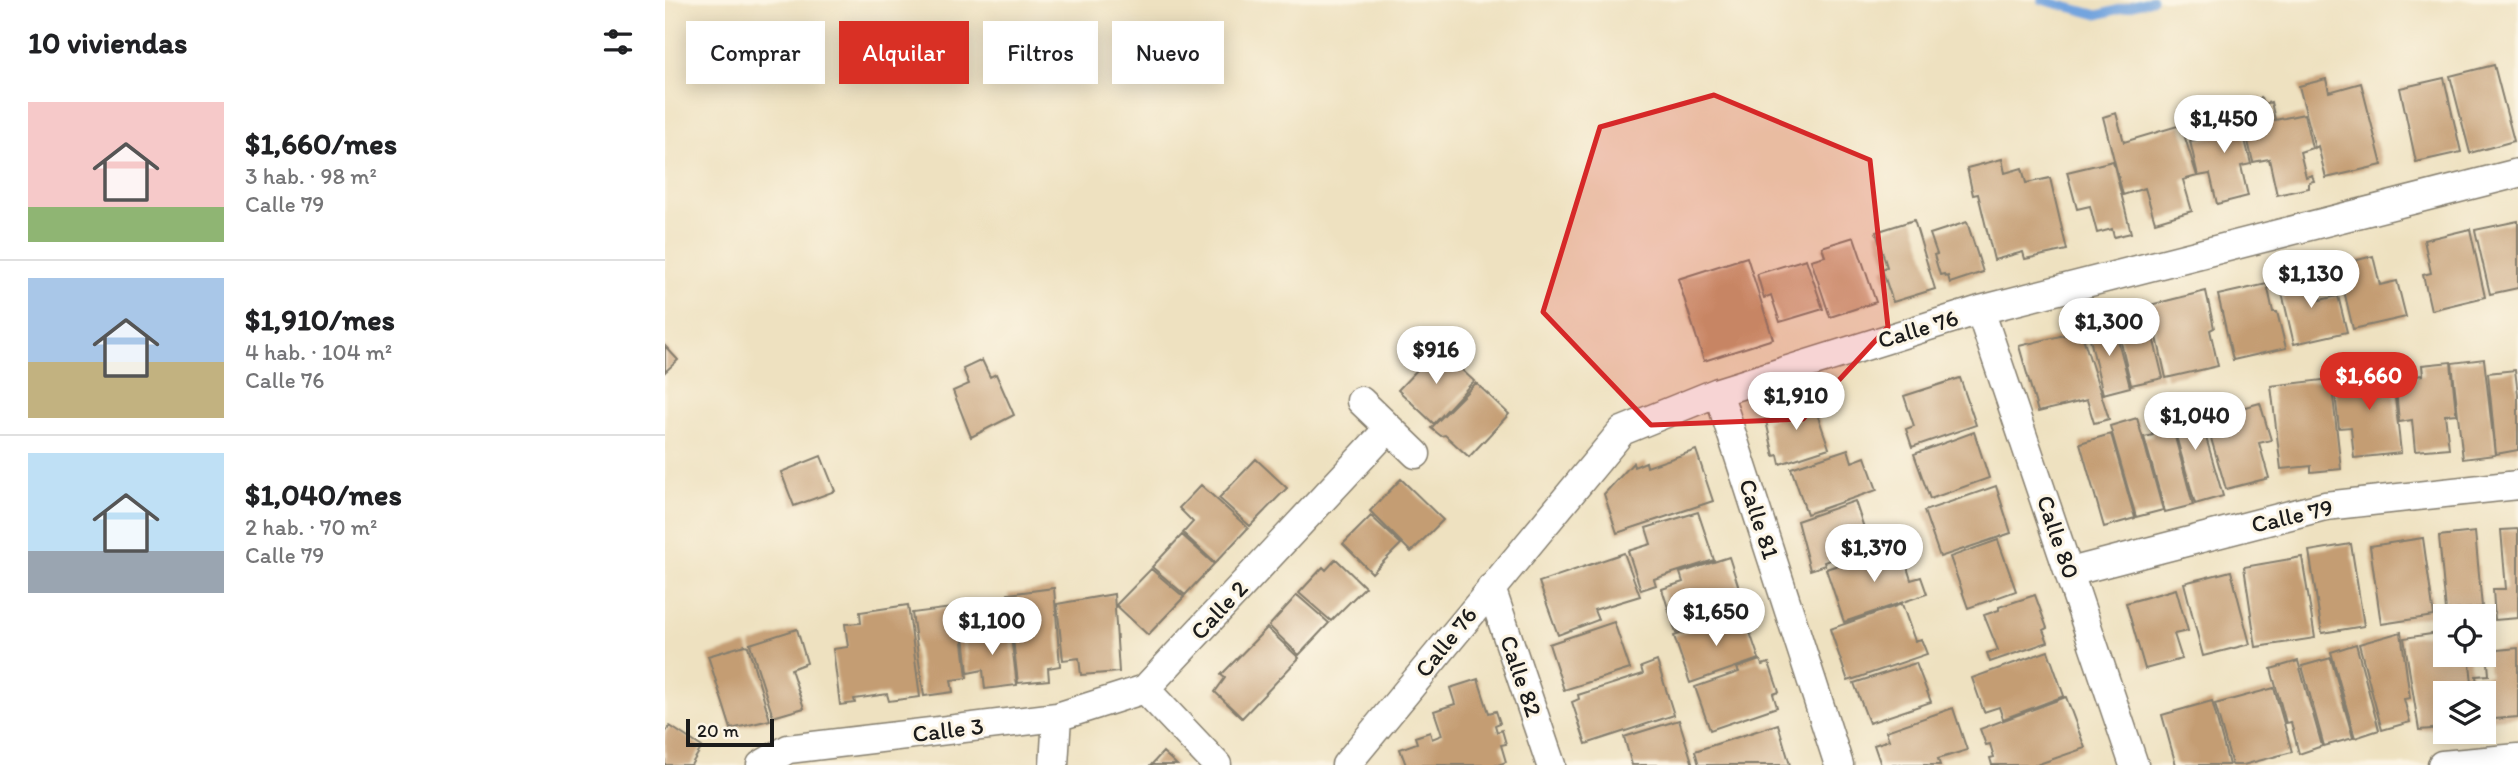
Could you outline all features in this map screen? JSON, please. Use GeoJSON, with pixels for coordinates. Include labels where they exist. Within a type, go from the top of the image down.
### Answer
{"type":"FeatureCollection","features":[{"type":"Feature","properties":{"kind":"street","name":"Calle 76"},"geometry":{"type":"LineString","coordinates":[[1346,765],[1622,431],[1718,392],[1980,310],[2518,173]]}},
{"type":"Feature","properties":{"kind":"street","name":"Calle 80"},"geometry":{"type":"LineString","coordinates":[[1980,310],[2134,765]]}},
{"type":"Feature","properties":{"kind":"street","name":"Calle 81"},"geometry":{"type":"LineString","coordinates":[[1718,392],[1839,765]]}},
{"type":"Feature","properties":{"kind":"street"},"geometry":{"type":"LineString","coordinates":[[1361,401],[1416,454]]}},
{"type":"Feature","properties":{"kind":"street","name":"Calle 2"},"geometry":{"type":"LineString","coordinates":[[1057,717],[1145,689],[1389,428]]}},
{"type":"Feature","properties":{"kind":"street","name":"Calle 79"},"geometry":{"type":"LineString","coordinates":[[2070,572],[2325,506],[2518,485]]}},
{"type":"Feature","properties":{"kind":"street","name":"Calle 82"},"geometry":{"type":"LineString","coordinates":[[1491,588],[1551,765]]}},
{"type":"Feature","properties":{"kind":"street"},"geometry":{"type":"LineString","coordinates":[[1145,689],[1217,765]]}},
{"type":"Feature","properties":{"kind":"street"},"geometry":{"type":"LineString","coordinates":[[1054,765],[1057,717]]}},
{"type":"Feature","properties":{"kind":"street","name":"Calle 3"},"geometry":{"type":"LineString","coordinates":[[761,765],[788,748],[1057,717]]}},
{"type":"Feature","properties":{"kind":"street"},"geometry":{"type":"LineString","coordinates":[[2442,765],[2518,758]]}},
{"type":"Feature","properties":{"kind":"highlighted area"},"geometry":{"type":"Polygon","coordinates":[[[1714,95],[1870,160],[1888,327],[1803,419],[1651,425],[1543,312],[1600,127],[1714,95]]]}},
{"type":"Feature","properties":{"kind":"building"},"geometry":{"type":"Polygon","coordinates":[[[2494,65],[2514,141],[2470,153],[2450,76],[2494,65]]]}},
{"type":"Feature","properties":{"kind":"building"},"geometry":{"type":"Polygon","coordinates":[[[2444,78],[2461,152],[2416,162],[2400,88],[2444,78]]]}},
{"type":"Feature","properties":{"kind":"building"},"geometry":{"type":"Polygon","coordinates":[[[2326,79],[2329,92],[2361,83],[2382,165],[2326,178],[2318,146],[2315,148],[2299,86],[2326,79]]]}},
{"type":"Feature","properties":{"kind":"building"},"geometry":{"type":"Polygon","coordinates":[[[2261,98],[2263,104],[2271,102],[2275,120],[2304,114],[2312,148],[2300,152],[2306,177],[2312,175],[2314,181],[2309,182],[2309,188],[2277,195],[2269,159],[2253,162],[2239,103],[2261,98]]]}},
{"type":"Feature","properties":{"kind":"building"},"geometry":{"type":"Polygon","coordinates":[[[2236,104],[2251,164],[2241,166],[2248,196],[2217,204],[2210,174],[2198,176],[2190,141],[2215,136],[2209,109],[2236,104]]]}},
{"type":"Feature","properties":{"kind":"building"},"geometry":{"type":"Polygon","coordinates":[[[2116,113],[2124,142],[2181,125],[2197,176],[2183,180],[2192,211],[2155,222],[2145,188],[2123,195],[2103,117],[2116,113]]]}},
{"type":"Feature","properties":{"kind":"building"},"geometry":{"type":"Polygon","coordinates":[[[2002,159],[2005,173],[2022,168],[2026,183],[2050,178],[2067,250],[2025,259],[2023,252],[1994,260],[1978,194],[1973,195],[1967,168],[2002,159]]]}},
{"type":"Feature","properties":{"kind":"building"},"geometry":{"type":"Polygon","coordinates":[[[2113,161],[2131,233],[2114,237],[2112,229],[2097,233],[2090,206],[2077,209],[2067,172],[2113,161]]]}},
{"type":"Feature","properties":{"kind":"building"},"geometry":{"type":"Polygon","coordinates":[[[1914,220],[1935,289],[1893,302],[1882,269],[1887,267],[1876,232],[1914,220]]]}},
{"type":"Feature","properties":{"kind":"building"},"geometry":{"type":"Polygon","coordinates":[[[2518,221],[2518,288],[2490,294],[2475,230],[2518,221]]]}},
{"type":"Feature","properties":{"kind":"building"},"geometry":{"type":"Polygon","coordinates":[[[1967,222],[1983,272],[1950,283],[1948,276],[1940,275],[1930,234],[1967,222]]]}},
{"type":"Feature","properties":{"kind":"building"},"geometry":{"type":"Polygon","coordinates":[[[2470,229],[2485,297],[2431,310],[2423,275],[2431,273],[2424,240],[2470,229]]]}},
{"type":"Feature","properties":{"kind":"building"},"geometry":{"type":"Polygon","coordinates":[[[1854,237],[1876,302],[1830,317],[1811,260],[1825,256],[1822,247],[1854,237]]]}},
{"type":"Feature","properties":{"kind":"building"},"geometry":{"type":"Polygon","coordinates":[[[2373,256],[2380,285],[2397,281],[2406,317],[2353,329],[2338,265],[2373,256]]]}},
{"type":"Feature","properties":{"kind":"building"},"geometry":{"type":"Polygon","coordinates":[[[1747,257],[1773,339],[1704,361],[1678,279],[1747,257]]]}},
{"type":"Feature","properties":{"kind":"building"},"geometry":{"type":"Polygon","coordinates":[[[1806,259],[1823,309],[1780,322],[1771,295],[1764,298],[1757,274],[1806,259]]]}},
{"type":"Feature","properties":{"kind":"building"},"geometry":{"type":"Polygon","coordinates":[[[2314,272],[2320,300],[2338,296],[2347,332],[2294,344],[2279,280],[2314,272]]]}},
{"type":"Feature","properties":{"kind":"building"},"geometry":{"type":"Polygon","coordinates":[[[2267,284],[2273,312],[2277,312],[2286,348],[2233,360],[2218,295],[2267,284]]]}},
{"type":"Feature","properties":{"kind":"building"},"geometry":{"type":"Polygon","coordinates":[[[2206,291],[2214,328],[2210,330],[2218,366],[2166,378],[2150,305],[2206,291]]]}},
{"type":"Feature","properties":{"kind":"building"},"geometry":{"type":"Polygon","coordinates":[[[2147,312],[2163,378],[2131,385],[2116,321],[2147,312]]]}},
{"type":"Feature","properties":{"kind":"building"},"geometry":{"type":"Polygon","coordinates":[[[2113,321],[2130,387],[2103,394],[2088,330],[2113,321]]]}},
{"type":"Feature","properties":{"kind":"building"},"geometry":{"type":"Polygon","coordinates":[[[2081,331],[2109,419],[2094,423],[2087,400],[2038,412],[2019,346],[2081,331]]]}},
{"type":"Feature","properties":{"kind":"building"},"geometry":{"type":"Polygon","coordinates":[[[665,346],[678,360],[665,372],[665,346]]]}},
{"type":"Feature","properties":{"kind":"building"},"geometry":{"type":"Polygon","coordinates":[[[1438,348],[1474,381],[1434,424],[1398,390],[1438,348]]]}},
{"type":"Feature","properties":{"kind":"building"},"geometry":{"type":"Polygon","coordinates":[[[2484,359],[2495,455],[2463,459],[2452,363],[2484,359]]]}},
{"type":"Feature","properties":{"kind":"building"},"geometry":{"type":"Polygon","coordinates":[[[982,360],[990,377],[996,374],[1014,415],[971,437],[953,391],[969,384],[963,369],[982,360]]]}},
{"type":"Feature","properties":{"kind":"building"},"geometry":{"type":"Polygon","coordinates":[[[2451,362],[2456,414],[2445,415],[2449,448],[2415,451],[2412,420],[2399,422],[2395,378],[2423,375],[2422,365],[2451,362]]]}},
{"type":"Feature","properties":{"kind":"building"},"geometry":{"type":"Polygon","coordinates":[[[2392,370],[2401,453],[2354,458],[2351,427],[2339,428],[2333,376],[2392,370]]]}},
{"type":"Feature","properties":{"kind":"building"},"geometry":{"type":"Polygon","coordinates":[[[2515,370],[2518,450],[2496,454],[2488,373],[2515,370]]]}},
{"type":"Feature","properties":{"kind":"building"},"geometry":{"type":"Polygon","coordinates":[[[1960,378],[1976,425],[1912,447],[1906,429],[1914,426],[1904,396],[1960,378]]]}},
{"type":"Feature","properties":{"kind":"building"},"geometry":{"type":"Polygon","coordinates":[[[2331,379],[2341,469],[2311,472],[2311,466],[2281,469],[2271,386],[2331,379]]]}},
{"type":"Feature","properties":{"kind":"building"},"geometry":{"type":"Polygon","coordinates":[[[1476,383],[1509,414],[1469,457],[1445,435],[1441,436],[1431,428],[1476,383]]]}},
{"type":"Feature","properties":{"kind":"building"},"geometry":{"type":"Polygon","coordinates":[[[1802,400],[1804,408],[1814,405],[1829,448],[1780,464],[1778,455],[1774,456],[1766,421],[1775,418],[1772,410],[1802,400]]]}},
{"type":"Feature","properties":{"kind":"building"},"geometry":{"type":"Polygon","coordinates":[[[2195,400],[2223,496],[2195,504],[2168,407],[2195,400]]]}},
{"type":"Feature","properties":{"kind":"building"},"geometry":{"type":"Polygon","coordinates":[[[2260,403],[2271,440],[2259,443],[2269,478],[2226,489],[2205,418],[2260,403]]]}},
{"type":"Feature","properties":{"kind":"building"},"geometry":{"type":"Polygon","coordinates":[[[2167,407],[2193,505],[2165,512],[2144,437],[2153,435],[2147,413],[2167,407]]]}},
{"type":"Feature","properties":{"kind":"building"},"geometry":{"type":"Polygon","coordinates":[[[2137,418],[2163,510],[2136,517],[2110,426],[2137,418]]]}},
{"type":"Feature","properties":{"kind":"building"},"geometry":{"type":"Polygon","coordinates":[[[1974,432],[1989,478],[1930,499],[1914,454],[1974,432]]]}},
{"type":"Feature","properties":{"kind":"building"},"geometry":{"type":"Polygon","coordinates":[[[2111,434],[2135,518],[2104,527],[2080,443],[2111,434]]]}},
{"type":"Feature","properties":{"kind":"building"},"geometry":{"type":"Polygon","coordinates":[[[1848,449],[1852,462],[1865,457],[1877,490],[1807,514],[1791,468],[1848,449]]]}},
{"type":"Feature","properties":{"kind":"building"},"geometry":{"type":"Polygon","coordinates":[[[1696,450],[1713,501],[1617,533],[1604,494],[1633,463],[1634,467],[1646,462],[1647,467],[1696,450]]]}},
{"type":"Feature","properties":{"kind":"building"},"geometry":{"type":"Polygon","coordinates":[[[821,456],[835,491],[794,506],[781,472],[821,456]]]}},
{"type":"Feature","properties":{"kind":"building"},"geometry":{"type":"Polygon","coordinates":[[[1256,459],[1287,488],[1250,526],[1219,498],[1256,459]]]}},
{"type":"Feature","properties":{"kind":"building"},"geometry":{"type":"Polygon","coordinates":[[[1401,479],[1443,520],[1411,552],[1370,511],[1401,479]]]}},
{"type":"Feature","properties":{"kind":"building"},"geometry":{"type":"Polygon","coordinates":[[[1201,485],[1248,528],[1215,563],[1183,533],[1193,522],[1179,508],[1201,485]]]}},
{"type":"Feature","properties":{"kind":"building"},"geometry":{"type":"Polygon","coordinates":[[[1996,486],[2011,533],[1940,557],[1924,511],[1996,486]]]}},
{"type":"Feature","properties":{"kind":"building"},"geometry":{"type":"Polygon","coordinates":[[[1855,501],[1870,546],[1824,562],[1825,565],[1810,570],[1797,521],[1855,501]]]}},
{"type":"Feature","properties":{"kind":"building"},"geometry":{"type":"Polygon","coordinates":[[[1698,512],[1714,560],[1654,579],[1656,585],[1641,590],[1628,551],[1651,544],[1646,528],[1698,512]]]}},
{"type":"Feature","properties":{"kind":"building"},"geometry":{"type":"Polygon","coordinates":[[[1371,516],[1401,544],[1372,573],[1343,544],[1371,516]]]}},
{"type":"Feature","properties":{"kind":"building"},"geometry":{"type":"Polygon","coordinates":[[[2518,529],[2518,618],[2496,620],[2493,589],[2506,589],[2501,530],[2518,529]]]}},
{"type":"Feature","properties":{"kind":"building"},"geometry":{"type":"Polygon","coordinates":[[[2475,532],[2482,604],[2445,604],[2439,536],[2475,532]]]}},
{"type":"Feature","properties":{"kind":"building"},"geometry":{"type":"Polygon","coordinates":[[[1182,535],[1214,564],[1185,595],[1152,567],[1182,535]]]}},
{"type":"Feature","properties":{"kind":"building"},"geometry":{"type":"Polygon","coordinates":[[[2423,538],[2433,616],[2381,624],[2370,546],[2423,538]]]}},
{"type":"Feature","properties":{"kind":"building"},"geometry":{"type":"Polygon","coordinates":[[[1998,540],[2016,591],[1968,608],[1950,557],[1998,540]]]}},
{"type":"Feature","properties":{"kind":"building"},"geometry":{"type":"Polygon","coordinates":[[[2351,544],[2364,626],[2322,633],[2309,551],[2351,544]]]}},
{"type":"Feature","properties":{"kind":"building"},"geometry":{"type":"Polygon","coordinates":[[[1900,545],[1911,580],[1921,577],[1927,594],[1844,622],[1826,569],[1900,545]]]}},
{"type":"Feature","properties":{"kind":"building"},"geometry":{"type":"Polygon","coordinates":[[[1624,553],[1640,596],[1594,610],[1598,620],[1558,635],[1539,582],[1624,553]]]}},
{"type":"Feature","properties":{"kind":"building"},"geometry":{"type":"Polygon","coordinates":[[[1729,557],[1746,610],[1676,633],[1662,589],[1683,582],[1680,573],[1729,557]]]}},
{"type":"Feature","properties":{"kind":"building"},"geometry":{"type":"Polygon","coordinates":[[[2302,557],[2315,638],[2256,647],[2244,567],[2302,557]]]}},
{"type":"Feature","properties":{"kind":"building"},"geometry":{"type":"Polygon","coordinates":[[[1336,559],[1365,587],[1331,621],[1299,593],[1323,567],[1326,570],[1336,559]]]}},
{"type":"Feature","properties":{"kind":"building"},"geometry":{"type":"Polygon","coordinates":[[[1151,569],[1184,597],[1148,635],[1116,605],[1151,569]]]}},
{"type":"Feature","properties":{"kind":"building"},"geometry":{"type":"Polygon","coordinates":[[[2231,571],[2250,644],[2203,656],[2184,583],[2231,571]]]}},
{"type":"Feature","properties":{"kind":"building"},"geometry":{"type":"Polygon","coordinates":[[[1054,588],[1060,666],[1048,668],[1049,680],[1018,683],[1008,594],[1054,588]]]}},
{"type":"Feature","properties":{"kind":"building"},"geometry":{"type":"Polygon","coordinates":[[[2176,589],[2188,631],[2174,634],[2182,659],[2145,669],[2126,603],[2176,589]]]}},
{"type":"Feature","properties":{"kind":"building"},"geometry":{"type":"Polygon","coordinates":[[[1114,594],[1119,672],[1081,675],[1079,658],[1063,660],[1057,604],[1114,594]]]}},
{"type":"Feature","properties":{"kind":"building"},"geometry":{"type":"Polygon","coordinates":[[[1297,595],[1329,623],[1299,655],[1269,626],[1297,595]]]}},
{"type":"Feature","properties":{"kind":"building"},"geometry":{"type":"Polygon","coordinates":[[[2035,595],[2047,628],[2043,630],[2048,642],[1990,662],[1987,653],[1998,650],[1984,615],[2035,595]]]}},
{"type":"Feature","properties":{"kind":"building"},"geometry":{"type":"Polygon","coordinates":[[[1902,604],[1915,641],[1921,639],[1927,654],[1848,681],[1830,629],[1902,604]]]}},
{"type":"Feature","properties":{"kind":"building"},"geometry":{"type":"Polygon","coordinates":[[[908,605],[920,697],[889,701],[887,694],[854,699],[855,703],[840,705],[833,649],[848,647],[845,624],[861,623],[860,612],[908,605]]]}},
{"type":"Feature","properties":{"kind":"building"},"geometry":{"type":"Polygon","coordinates":[[[959,607],[967,678],[951,680],[953,692],[924,696],[912,613],[959,607]]]}},
{"type":"Feature","properties":{"kind":"building"},"geometry":{"type":"Polygon","coordinates":[[[1743,612],[1759,659],[1690,683],[1674,636],[1743,612]]]}},
{"type":"Feature","properties":{"kind":"building"},"geometry":{"type":"Polygon","coordinates":[[[1614,622],[1630,669],[1564,690],[1549,644],[1614,622]]]}},
{"type":"Feature","properties":{"kind":"building"},"geometry":{"type":"Polygon","coordinates":[[[1010,628],[1017,685],[985,689],[983,670],[968,673],[964,635],[1010,628]]]}},
{"type":"Feature","properties":{"kind":"building"},"geometry":{"type":"Polygon","coordinates":[[[1267,628],[1299,658],[1242,718],[1215,692],[1225,678],[1221,675],[1267,628]]]}},
{"type":"Feature","properties":{"kind":"building"},"geometry":{"type":"Polygon","coordinates":[[[797,629],[807,663],[791,669],[804,708],[773,717],[750,644],[797,629]]]}},
{"type":"Feature","properties":{"kind":"building"},"geometry":{"type":"Polygon","coordinates":[[[2401,632],[2410,698],[2404,699],[2410,722],[2382,730],[2359,644],[2401,632]]]}},
{"type":"Feature","properties":{"kind":"building"},"geometry":{"type":"Polygon","coordinates":[[[2433,634],[2433,667],[2470,667],[2472,681],[2433,681],[2433,729],[2419,730],[2404,638],[2433,634]]]}},
{"type":"Feature","properties":{"kind":"building"},"geometry":{"type":"Polygon","coordinates":[[[2356,644],[2379,730],[2355,738],[2331,652],[2356,644]]]}},
{"type":"Feature","properties":{"kind":"building"},"geometry":{"type":"Polygon","coordinates":[[[748,646],[770,720],[731,729],[708,656],[748,646]]]}},
{"type":"Feature","properties":{"kind":"building"},"geometry":{"type":"Polygon","coordinates":[[[2518,648],[2518,717],[2496,719],[2496,681],[2477,681],[2476,676],[2489,675],[2488,667],[2496,667],[2496,650],[2518,648]]]}},
{"type":"Feature","properties":{"kind":"building"},"geometry":{"type":"Polygon","coordinates":[[[2048,651],[2064,696],[2003,719],[1999,707],[1984,712],[1972,678],[2048,651]]]}},
{"type":"Feature","properties":{"kind":"building"},"geometry":{"type":"Polygon","coordinates":[[[2331,658],[2353,738],[2324,746],[2302,666],[2331,658]]]}},
{"type":"Feature","properties":{"kind":"building"},"geometry":{"type":"Polygon","coordinates":[[[1760,660],[1762,665],[1769,663],[1779,692],[1773,694],[1777,707],[1710,730],[1695,687],[1739,672],[1737,668],[1760,660]]]}},
{"type":"Feature","properties":{"kind":"building"},"geometry":{"type":"Polygon","coordinates":[[[1657,661],[1674,715],[1586,744],[1572,702],[1579,699],[1578,695],[1643,674],[1641,667],[1657,661]]]}},
{"type":"Feature","properties":{"kind":"building"},"geometry":{"type":"Polygon","coordinates":[[[2298,661],[2322,746],[2299,754],[2291,722],[2286,723],[2271,669],[2298,661]]]}},
{"type":"Feature","properties":{"kind":"building"},"geometry":{"type":"Polygon","coordinates":[[[1916,663],[1931,702],[1869,723],[1854,683],[1916,663]]]}},
{"type":"Feature","properties":{"kind":"building"},"geometry":{"type":"Polygon","coordinates":[[[1478,679],[1489,713],[1496,711],[1500,723],[1495,725],[1497,732],[1502,730],[1506,744],[1501,745],[1506,762],[1498,765],[1406,765],[1400,749],[1417,743],[1415,737],[1430,732],[1432,739],[1442,735],[1434,711],[1455,704],[1450,688],[1478,679]]]}},
{"type":"Feature","properties":{"kind":"building"},"geometry":{"type":"Polygon","coordinates":[[[2274,688],[2292,752],[2243,765],[2232,765],[2215,704],[2274,688]]]}},
{"type":"Feature","properties":{"kind":"building"},"geometry":{"type":"Polygon","coordinates":[[[2066,697],[2085,748],[2036,765],[1992,765],[1990,758],[1994,757],[1990,744],[1986,745],[1980,729],[2066,697]]]}},
{"type":"Feature","properties":{"kind":"building"},"geometry":{"type":"Polygon","coordinates":[[[2212,701],[2229,765],[2176,765],[2162,715],[2212,701]]]}},
{"type":"Feature","properties":{"kind":"building"},"geometry":{"type":"Polygon","coordinates":[[[1953,708],[1967,750],[1938,759],[1940,765],[1881,765],[1874,745],[1889,740],[1886,731],[1953,708]]]}},
{"type":"Feature","properties":{"kind":"building"},"geometry":{"type":"Polygon","coordinates":[[[1679,720],[1693,765],[1632,765],[1624,737],[1679,720]]]}},
{"type":"Feature","properties":{"kind":"building"},"geometry":{"type":"Polygon","coordinates":[[[1778,724],[1790,765],[1699,765],[1695,751],[1778,724]]]}},
{"type":"Feature","properties":{"kind":"building"},"geometry":{"type":"Polygon","coordinates":[[[670,726],[702,747],[691,765],[665,765],[665,733],[670,726]]]}},
{"type":"Feature","properties":{"kind":"building"},"geometry":{"type":"Polygon","coordinates":[[[1163,752],[1177,765],[1151,765],[1163,752]]]}},
{"type":"Feature","properties":{"kind":"waterway"},"geometry":{"type":"LineString","coordinates":[[2042,0],[2098,15],[2152,0]]}}]}
